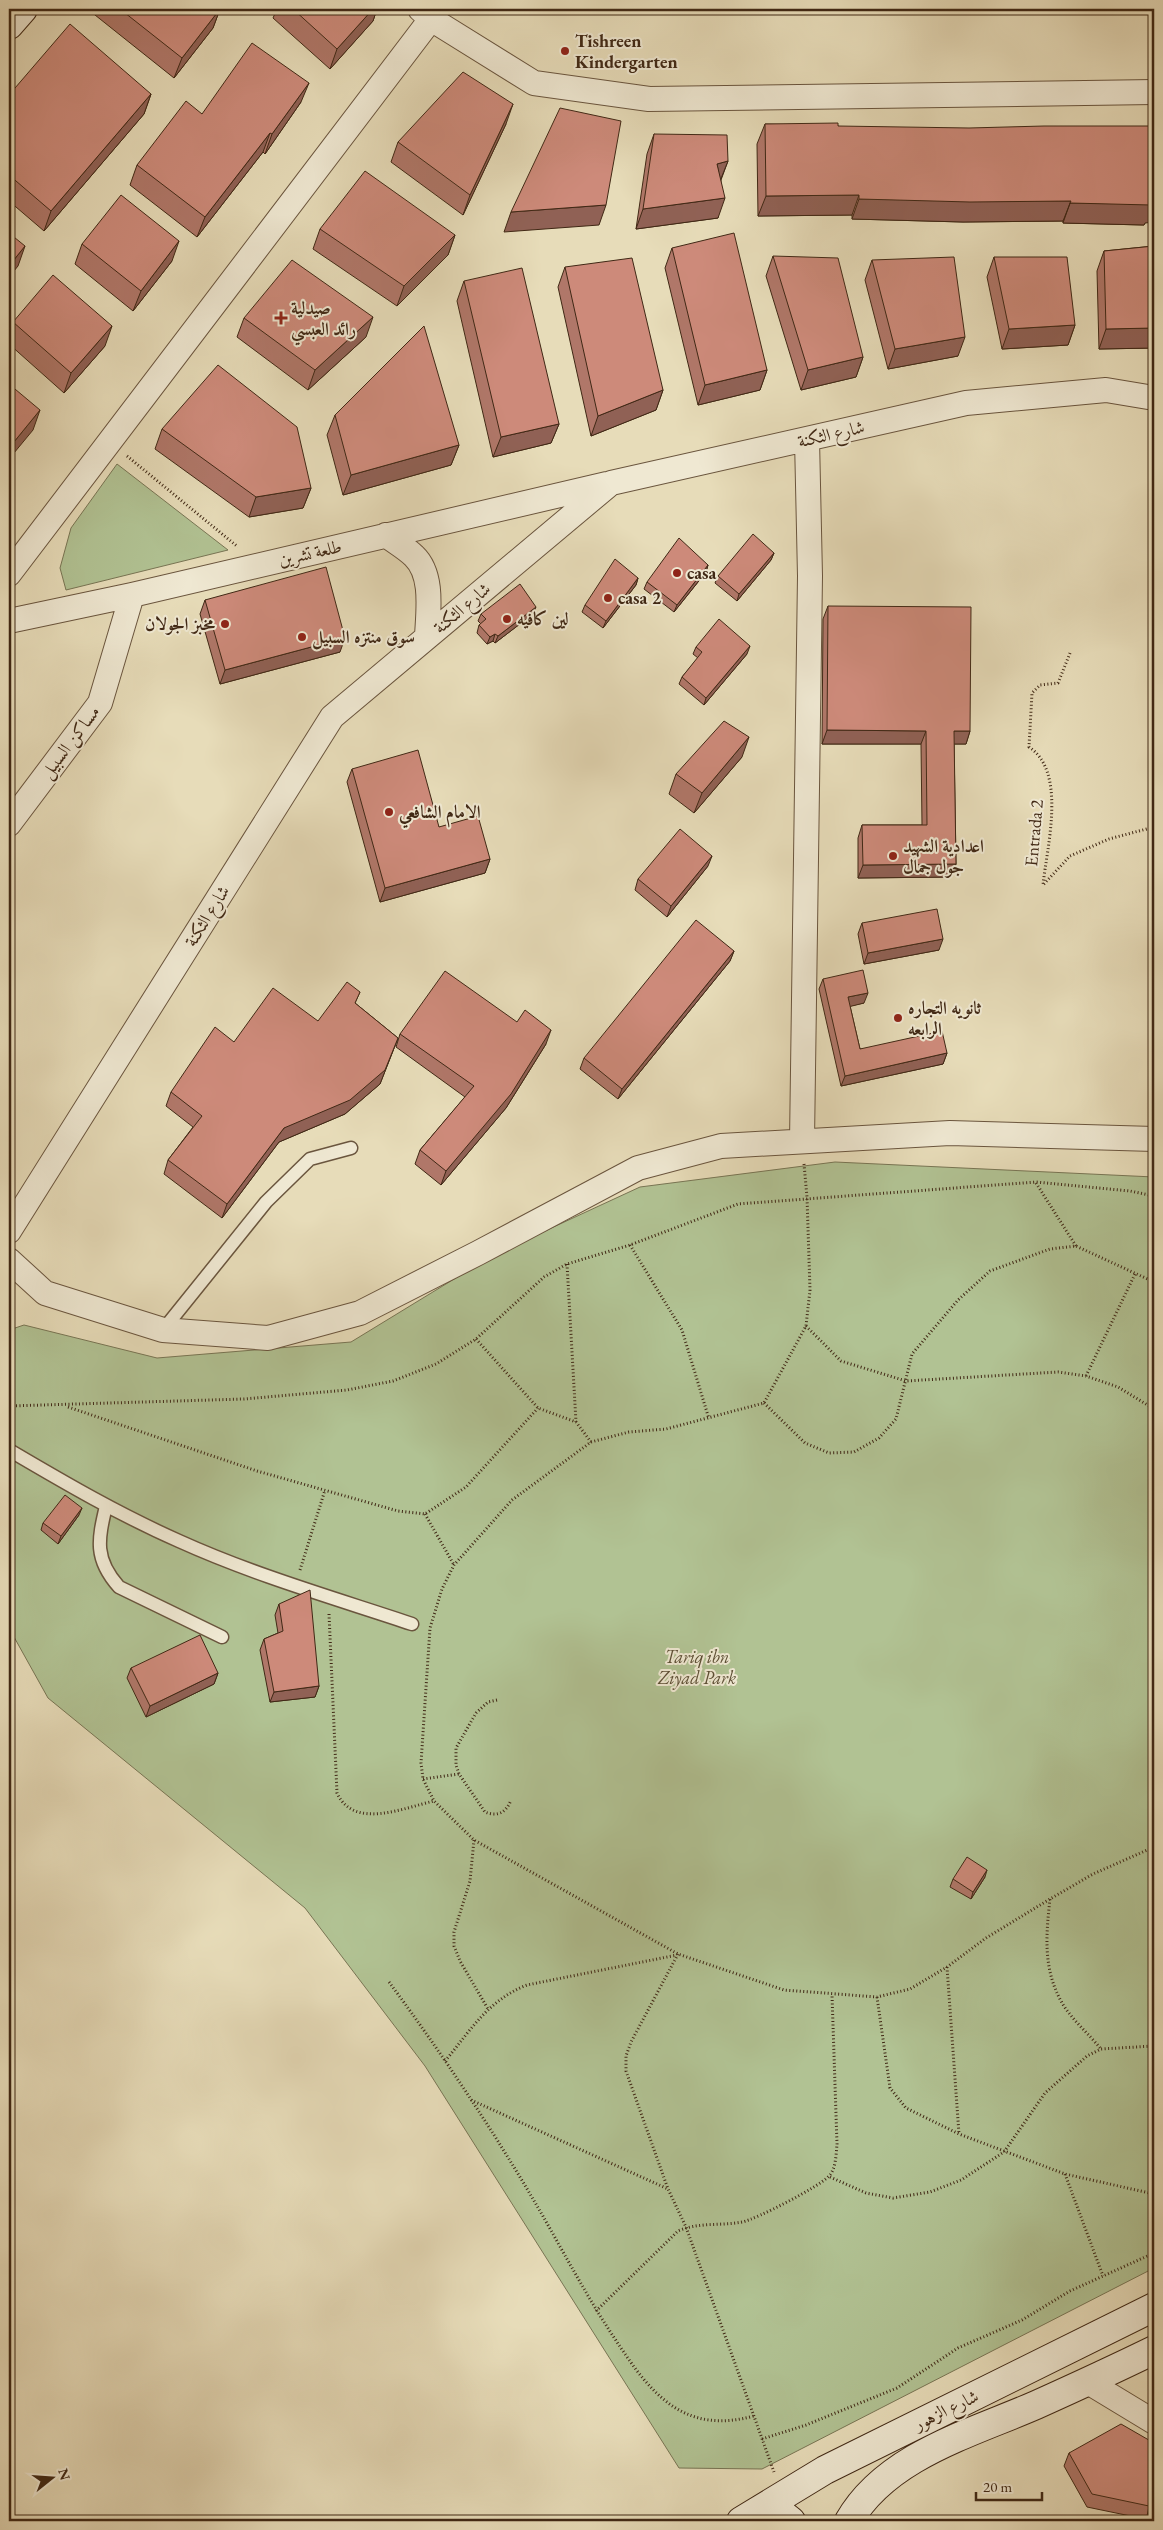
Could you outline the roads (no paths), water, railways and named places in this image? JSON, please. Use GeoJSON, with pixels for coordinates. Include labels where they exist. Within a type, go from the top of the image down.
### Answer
{"type":"FeatureCollection","features":[{"type":"Feature","properties":{"kind":"street"},"geometry":{"type":"LineString","coordinates":[[9,26],[22,9]]}},
{"type":"Feature","properties":{"kind":"street"},"geometry":{"type":"LineString","coordinates":[[9,574],[110,442],[426,14],[534,83],[649,99],[1154,92]]}},
{"type":"Feature","properties":{"kind":"street","name":"شارع الثكنة"},"geometry":{"type":"LineString","coordinates":[[9,1231],[332,718],[611,483],[966,403],[1106,390],[1154,398]]}},
{"type":"Feature","properties":{"kind":"street"},"geometry":{"type":"LineString","coordinates":[[802,1141],[810,576],[807,439]]}},
{"type":"Feature","properties":{"kind":"street","name":"طلعة تشرين"},"geometry":{"type":"LineString","coordinates":[[9,621],[132,595],[611,483]]}},
{"type":"Feature","properties":{"kind":"street"},"geometry":{"type":"LineString","coordinates":[[386,536],[415,556],[426,575],[429,601],[427,637]]}},
{"type":"Feature","properties":{"kind":"street","name":"مساكن السبيل"},"geometry":{"type":"LineString","coordinates":[[9,824],[100,703],[132,595]]}},
{"type":"Feature","properties":{"kind":"street"},"geometry":{"type":"LineString","coordinates":[[9,1260],[45,1292],[163,1330],[268,1338],[360,1313],[638,1168],[721,1146],[950,1133],[1154,1139]]}},
{"type":"Feature","properties":{"kind":"street","name":"شارع الزهور"},"geometry":{"type":"LineString","coordinates":[[787,2509],[825,2470],[1154,2307]]}},
{"type":"Feature","properties":{"kind":"street","name":"شارع الزهور"},"geometry":{"type":"LineString","coordinates":[[849,2521],[858,2506],[886,2480],[920,2455],[1088,2382],[1154,2350]]}},
{"type":"Feature","properties":{"kind":"street"},"geometry":{"type":"LineString","coordinates":[[1088,2382],[1154,2422]]}},
{"type":"Feature","properties":{"kind":"street"},"geometry":{"type":"LineString","coordinates":[[749,2516],[786,2517],[787,2509]]}},
{"type":"Feature","properties":{"kind":"lane"},"geometry":{"type":"LineString","coordinates":[[163,1330],[266,1202],[310,1159],[351,1148]]}},
{"type":"Feature","properties":{"kind":"lane"},"geometry":{"type":"LineString","coordinates":[[9,1450],[106,1506],[180,1542],[295,1585],[412,1624]]}},
{"type":"Feature","properties":{"kind":"lane"},"geometry":{"type":"LineString","coordinates":[[106,1506],[98,1540],[103,1564],[110,1576],[119,1586],[222,1638]]}},
{"type":"Feature","properties":{"kind":"place","name":"Tishreen Kindergarten"},"geometry":{"type":"Point","coordinates":[565,51]}},
{"type":"Feature","properties":{"kind":"place","name":"صيدلية رائد العبسي"},"geometry":{"type":"Point","coordinates":[281,318]}},
{"type":"Feature","properties":{"kind":"place","name":"casa"},"geometry":{"type":"Point","coordinates":[677,573]}},
{"type":"Feature","properties":{"kind":"place","name":"casa 2"},"geometry":{"type":"Point","coordinates":[608,598]}},
{"type":"Feature","properties":{"kind":"place","name":"لين كافيه"},"geometry":{"type":"Point","coordinates":[507,619]}},
{"type":"Feature","properties":{"kind":"place","name":"مخبز الجولان"},"geometry":{"type":"Point","coordinates":[225,624]}},
{"type":"Feature","properties":{"kind":"place","name":"سوق منتزه السبيل"},"geometry":{"type":"Point","coordinates":[302,637]}},
{"type":"Feature","properties":{"kind":"place","name":"الامام الشافعي"},"geometry":{"type":"Point","coordinates":[389,812]}},
{"type":"Feature","properties":{"kind":"place","name":"اعدادية الشهيد جول جمال"},"geometry":{"type":"Point","coordinates":[893,856]}},
{"type":"Feature","properties":{"kind":"place","name":"ثانويه التجاره الرابعه"},"geometry":{"type":"Point","coordinates":[898,1018]}},
{"type":"Feature","properties":{"kind":"park label","name":"Tariq ibn Ziyad Park"},"geometry":{"type":"Point","coordinates":[697,1667]}}]}
